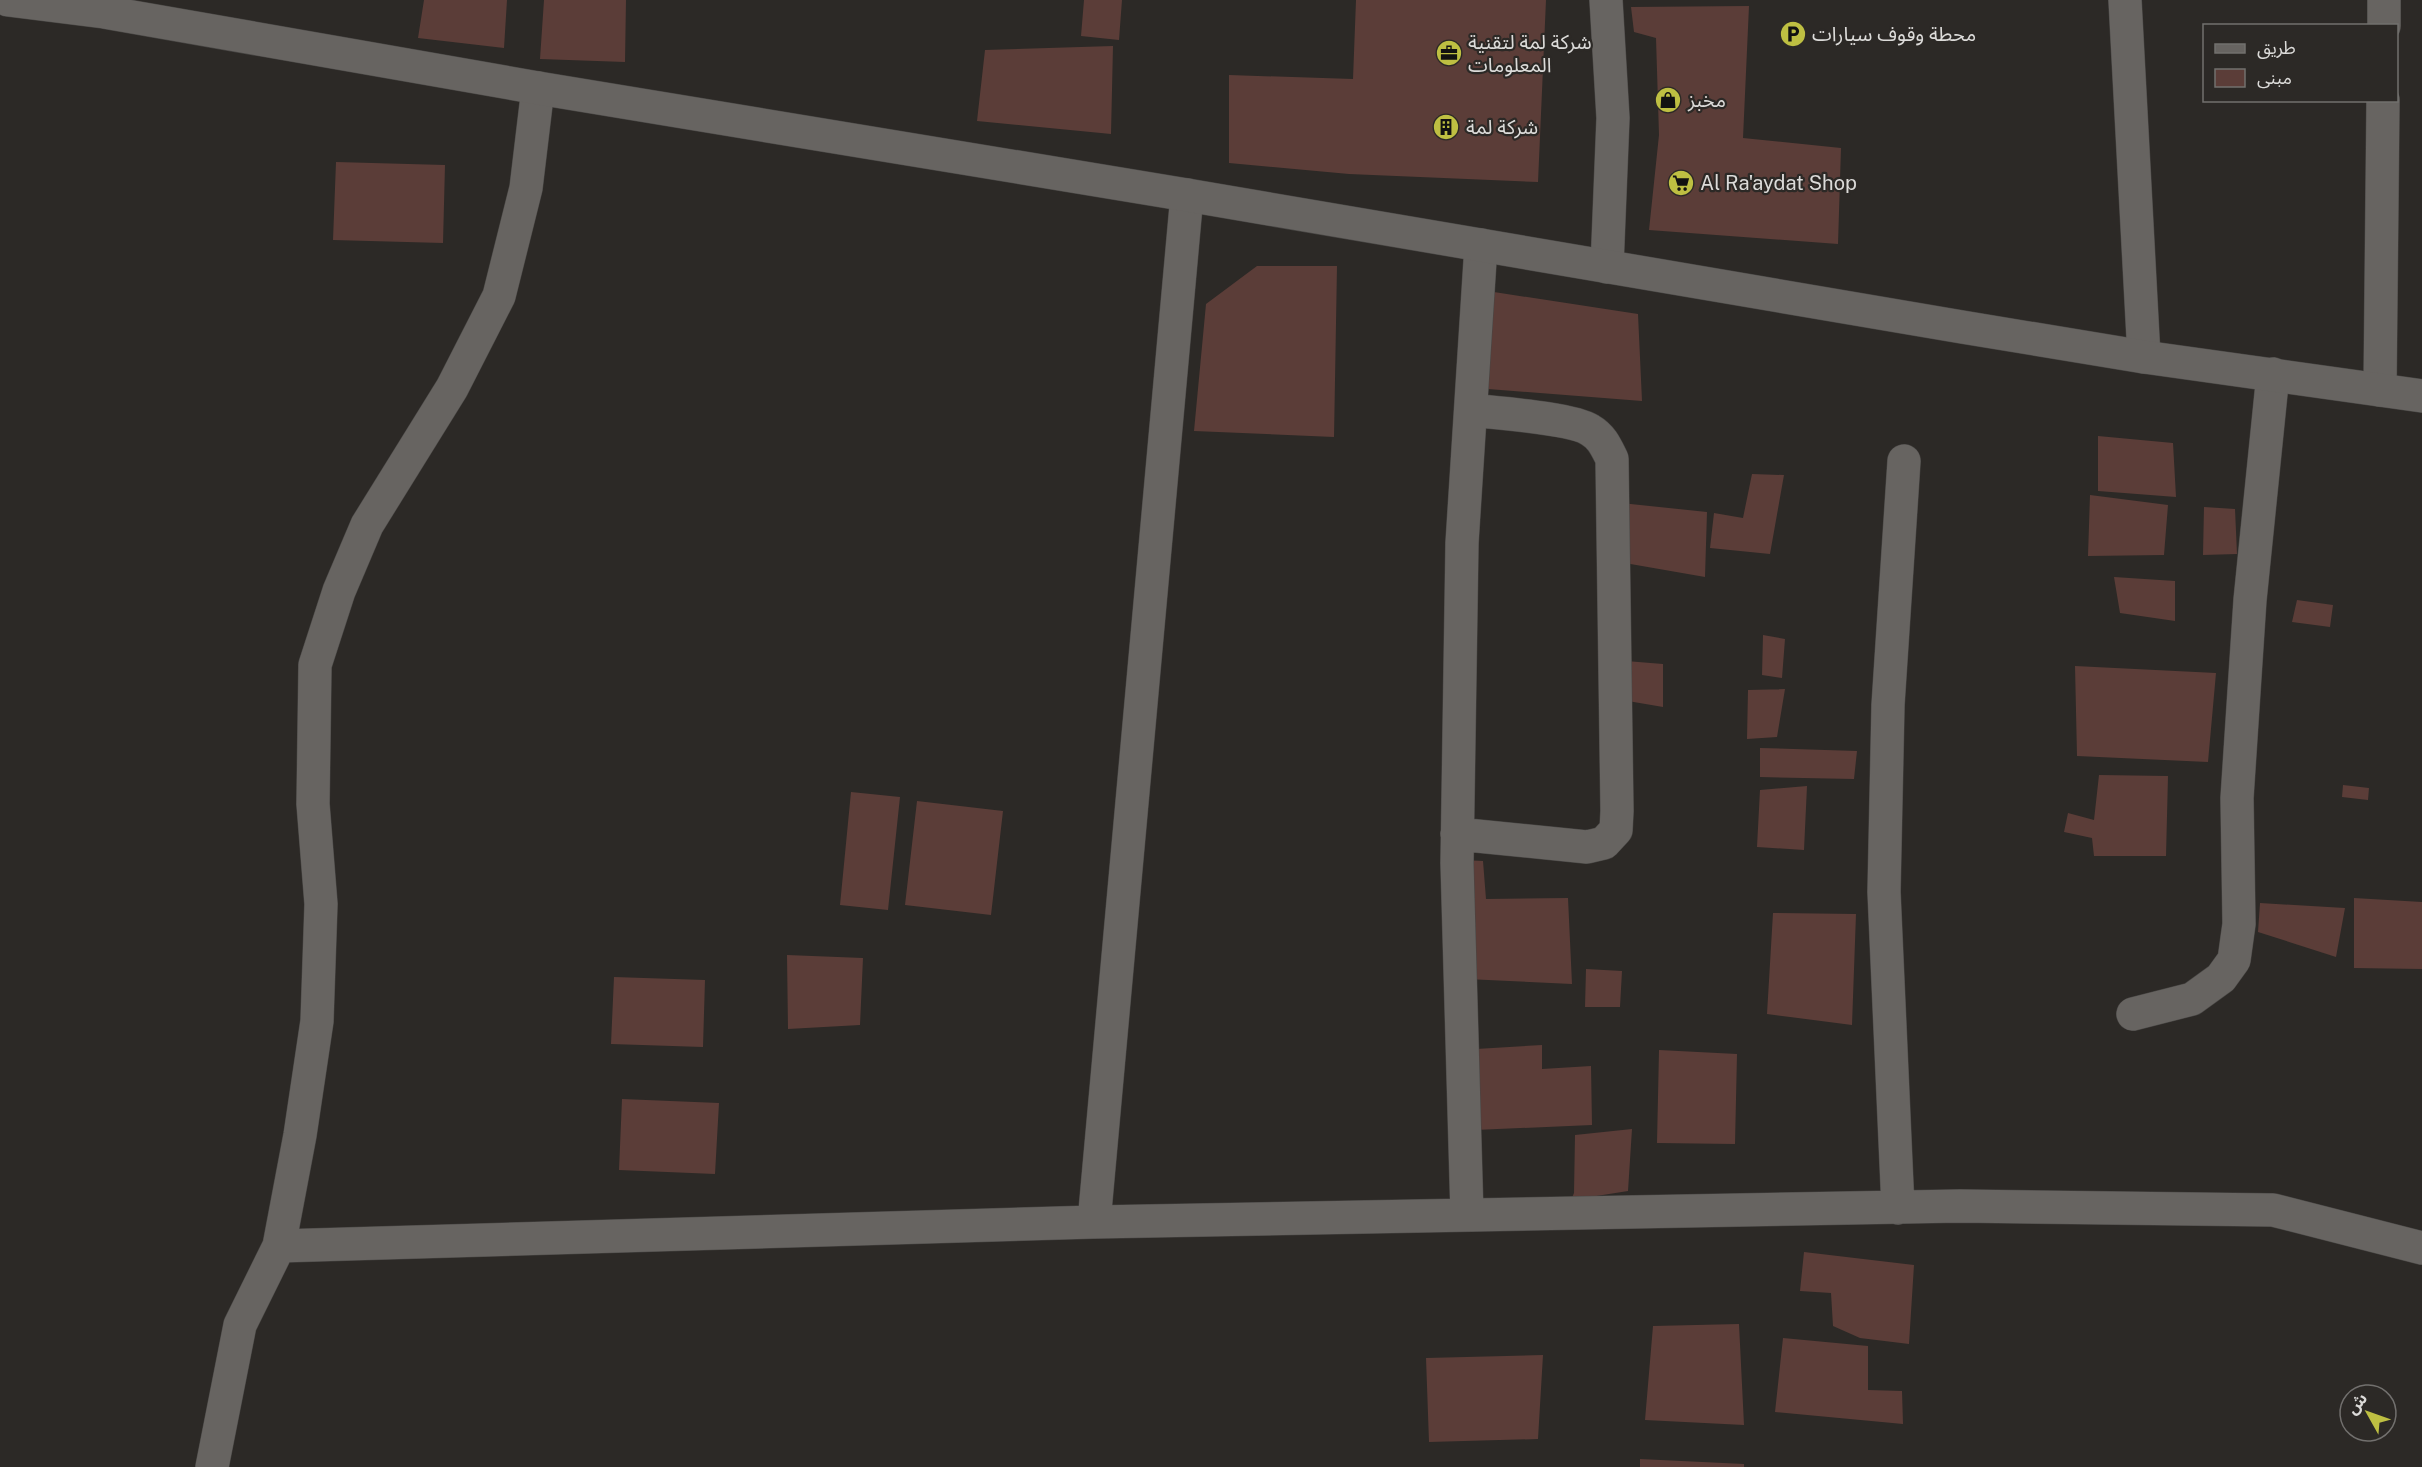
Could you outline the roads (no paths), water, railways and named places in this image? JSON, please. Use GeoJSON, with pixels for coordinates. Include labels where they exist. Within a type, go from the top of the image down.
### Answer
{"type":"FeatureCollection","features":[{"type":"Feature","properties":{"kind":"street"},"geometry":{"type":"LineString","coordinates":[[8,0],[104,12],[538,88],[2144,357],[2422,396]]}},
{"type":"Feature","properties":{"kind":"street"},"geometry":{"type":"LineString","coordinates":[[1606,0],[1613,118],[1607,267]]}},
{"type":"Feature","properties":{"kind":"street"},"geometry":{"type":"LineString","coordinates":[[2125,0],[2144,357]]}},
{"type":"Feature","properties":{"kind":"street"},"geometry":{"type":"LineString","coordinates":[[2384,0],[2384,24]]}},
{"type":"Feature","properties":{"kind":"street"},"geometry":{"type":"LineString","coordinates":[[212,1467],[240,1325],[279,1246],[300,1135],[317,1021],[321,904],[313,804],[315,665],[339,591],[367,525],[452,388],[499,296],[526,188],[538,88]]}},
{"type":"Feature","properties":{"kind":"street"},"geometry":{"type":"LineString","coordinates":[[2380,390],[2383,102]]}},
{"type":"Feature","properties":{"kind":"street"},"geometry":{"type":"LineString","coordinates":[[1094,1222],[1187,195]]}},
{"type":"Feature","properties":{"kind":"street"},"geometry":{"type":"LineString","coordinates":[[1467,1215],[1457,834],[1462,543],[1481,245]]}},
{"type":"Feature","properties":{"kind":"street"},"geometry":{"type":"LineString","coordinates":[[2133,1014],[2192,999],[2221,978],[2234,960],[2239,924],[2236,798],[2250,600],[2273,374]]}},
{"type":"Feature","properties":{"kind":"street"},"geometry":{"type":"LineString","coordinates":[[1457,834],[1587,847],[1604,843],[1616,830],[1617,811],[1612,459],[1603,441],[1588,429],[1568,422],[1470,410]]}},
{"type":"Feature","properties":{"kind":"street"},"geometry":{"type":"LineString","coordinates":[[1898,1208],[1884,892],[1888,705],[1904,461]]}},
{"type":"Feature","properties":{"kind":"street"},"geometry":{"type":"LineString","coordinates":[[279,1246],[1094,1222],[1960,1206],[2273,1210],[2422,1248]]}},
{"type":"Feature","properties":{"kind":"place","name":"محطة وقوف سيارات"},"geometry":{"type":"Point","coordinates":[1793,34]}},
{"type":"Feature","properties":{"kind":"place","name":"شركة لمة لتقنية المعلومات"},"geometry":{"type":"Point","coordinates":[1449,53]}},
{"type":"Feature","properties":{"kind":"place","name":"مخبز"},"geometry":{"type":"Point","coordinates":[1668,100]}},
{"type":"Feature","properties":{"kind":"place","name":"شركة لمة"},"geometry":{"type":"Point","coordinates":[1446,127]}},
{"type":"Feature","properties":{"kind":"place","name":"Al Ra'aydat Shop"},"geometry":{"type":"Point","coordinates":[1681,183]}}]}
